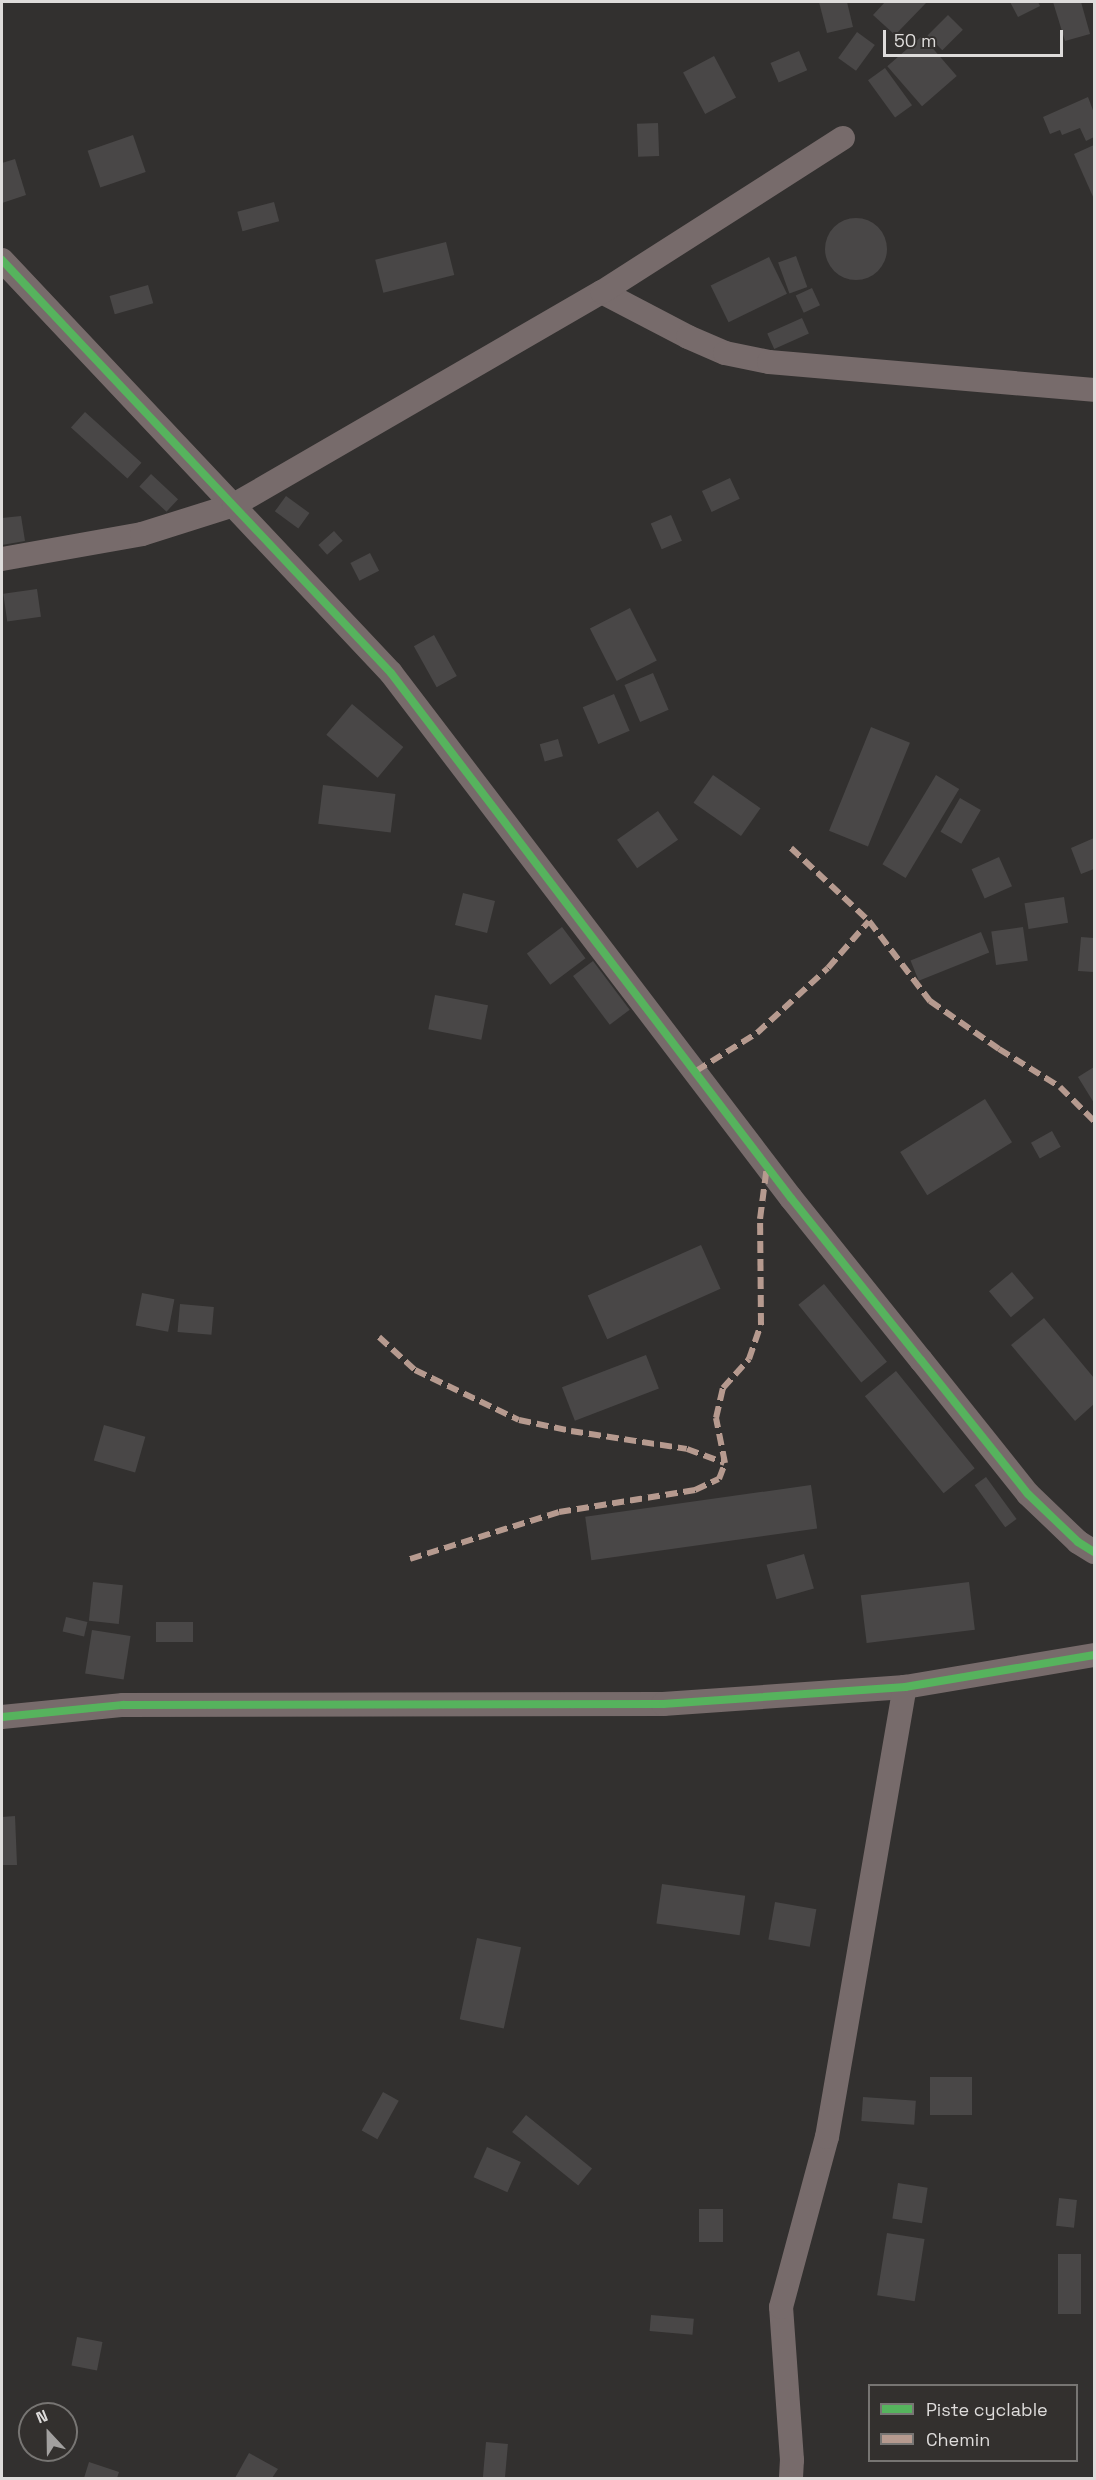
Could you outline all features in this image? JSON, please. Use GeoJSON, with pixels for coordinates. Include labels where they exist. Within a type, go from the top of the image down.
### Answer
{"type":"FeatureCollection","features":[{"type":"Feature","properties":{"kind":"street"},"geometry":{"type":"LineString","coordinates":[[2,559],[142,534],[234,505],[602,292],[843,138]]}},
{"type":"Feature","properties":{"kind":"street"},"geometry":{"type":"LineString","coordinates":[[2,260],[391,673],[791,1198],[1028,1494],[1078,1542],[1095,1551]]}},
{"type":"Feature","properties":{"kind":"street"},"geometry":{"type":"LineString","coordinates":[[602,292],[715,349],[769,362],[1095,390]]}},
{"type":"Feature","properties":{"kind":"street"},"geometry":{"type":"LineString","coordinates":[[2,1717],[123,1705],[663,1704],[905,1687],[1095,1655]]}},
{"type":"Feature","properties":{"kind":"street"},"geometry":{"type":"LineString","coordinates":[[791,2478],[792,2460],[781,2307],[827,2137],[905,1687]]}},
{"type":"Feature","properties":{"kind":"building"},"geometry":{"type":"Polygon","coordinates":[[[819,2],[847,2],[853,27],[827,33],[819,2]]]}},
{"type":"Feature","properties":{"kind":"building"},"geometry":{"type":"Polygon","coordinates":[[[885,2],[927,2],[895,35],[873,15],[885,2]]]}},
{"type":"Feature","properties":{"kind":"building"},"geometry":{"type":"Polygon","coordinates":[[[1010,2],[1038,2],[1040,6],[1018,17],[1010,2]]]}},
{"type":"Feature","properties":{"kind":"building"},"geometry":{"type":"Polygon","coordinates":[[[1053,2],[1081,2],[1090,34],[1065,41],[1053,2]]]}},
{"type":"Feature","properties":{"kind":"building"},"geometry":{"type":"Polygon","coordinates":[[[948,15],[963,30],[942,50],[927,36],[948,15]]]}},
{"type":"Feature","properties":{"kind":"building"},"geometry":{"type":"Polygon","coordinates":[[[857,32],[875,45],[856,71],[838,58],[857,32]]]}},
{"type":"Feature","properties":{"kind":"building"},"geometry":{"type":"Polygon","coordinates":[[[922,36],[957,76],[922,106],[887,66],[922,36]]]}},
{"type":"Feature","properties":{"kind":"building"},"geometry":{"type":"Polygon","coordinates":[[[799,51],[807,70],[779,82],[770,63],[799,51]]]}},
{"type":"Feature","properties":{"kind":"building"},"geometry":{"type":"Polygon","coordinates":[[[714,56],[736,97],[705,114],[683,72],[714,56]]]}},
{"type":"Feature","properties":{"kind":"building"},"geometry":{"type":"Polygon","coordinates":[[[885,68],[912,105],[895,118],[868,80],[885,68]]]}},
{"type":"Feature","properties":{"kind":"building"},"geometry":{"type":"Polygon","coordinates":[[[1088,97],[1094,113],[1094,137],[1086,141],[1080,128],[1062,135],[1060,130],[1050,134],[1043,117],[1088,97]]]}},
{"type":"Feature","properties":{"kind":"building"},"geometry":{"type":"Polygon","coordinates":[[[658,123],[659,156],[638,157],[637,124],[658,123]]]}},
{"type":"Feature","properties":{"kind":"building"},"geometry":{"type":"Polygon","coordinates":[[[133,135],[146,172],[100,188],[88,151],[133,135]]]}},
{"type":"Feature","properties":{"kind":"building"},"geometry":{"type":"Polygon","coordinates":[[[1094,145],[1094,199],[1074,154],[1094,145]]]}},
{"type":"Feature","properties":{"kind":"building"},"geometry":{"type":"Polygon","coordinates":[[[15,159],[26,195],[2,203],[2,163],[15,159]]]}},
{"type":"Feature","properties":{"kind":"building"},"geometry":{"type":"Polygon","coordinates":[[[274,202],[279,221],[242,231],[237,212],[274,202]]]}},
{"type":"Feature","properties":{"kind":"building"},"geometry":{"type":"Polygon","coordinates":[[[856,218],[873,223],[878,227],[882,232],[887,249],[882,266],[878,271],[873,275],[856,280],[839,275],[834,271],[830,266],[825,249],[830,232],[834,227],[839,223],[856,218]]]}},
{"type":"Feature","properties":{"kind":"building"},"geometry":{"type":"Polygon","coordinates":[[[446,242],[454,275],[383,293],[375,260],[446,242]]]}},
{"type":"Feature","properties":{"kind":"building"},"geometry":{"type":"Polygon","coordinates":[[[796,256],[807,287],[789,294],[778,262],[796,256]]]}},
{"type":"Feature","properties":{"kind":"building"},"geometry":{"type":"Polygon","coordinates":[[[769,257],[787,294],[729,322],[711,285],[769,257]]]}},
{"type":"Feature","properties":{"kind":"building"},"geometry":{"type":"Polygon","coordinates":[[[148,285],[153,303],[115,314],[110,296],[148,285]]]}},
{"type":"Feature","properties":{"kind":"building"},"geometry":{"type":"Polygon","coordinates":[[[812,288],[820,305],[804,313],[796,296],[812,288]]]}},
{"type":"Feature","properties":{"kind":"building"},"geometry":{"type":"Polygon","coordinates":[[[802,318],[809,334],[774,349],[767,333],[802,318]]]}},
{"type":"Feature","properties":{"kind":"building"},"geometry":{"type":"Polygon","coordinates":[[[85,412],[141,463],[127,478],[71,428],[85,412]]]}},
{"type":"Feature","properties":{"kind":"building"},"geometry":{"type":"Polygon","coordinates":[[[151,474],[178,499],[166,512],[139,486],[151,474]]]}},
{"type":"Feature","properties":{"kind":"building"},"geometry":{"type":"Polygon","coordinates":[[[730,478],[740,499],[712,512],[702,491],[730,478]]]}},
{"type":"Feature","properties":{"kind":"building"},"geometry":{"type":"Polygon","coordinates":[[[286,496],[309,513],[298,528],[275,511],[286,496]]]}},
{"type":"Feature","properties":{"kind":"building"},"geometry":{"type":"Polygon","coordinates":[[[671,515],[682,541],[662,549],[651,524],[671,515]]]}},
{"type":"Feature","properties":{"kind":"building"},"geometry":{"type":"Polygon","coordinates":[[[21,516],[25,541],[2,545],[2,518],[21,516]]]}},
{"type":"Feature","properties":{"kind":"building"},"geometry":{"type":"Polygon","coordinates":[[[334,531],[343,541],[327,555],[318,545],[334,531]]]}},
{"type":"Feature","properties":{"kind":"building"},"geometry":{"type":"Polygon","coordinates":[[[370,553],[379,571],[359,581],[350,563],[370,553]]]}},
{"type":"Feature","properties":{"kind":"building"},"geometry":{"type":"Polygon","coordinates":[[[37,589],[41,617],[7,621],[3,594],[37,589]]]}},
{"type":"Feature","properties":{"kind":"building"},"geometry":{"type":"Polygon","coordinates":[[[630,608],[657,661],[617,681],[590,628],[630,608]]]}},
{"type":"Feature","properties":{"kind":"building"},"geometry":{"type":"Polygon","coordinates":[[[434,635],[457,676],[437,687],[414,646],[434,635]]]}},
{"type":"Feature","properties":{"kind":"building"},"geometry":{"type":"Polygon","coordinates":[[[653,673],[669,710],[640,722],[624,685],[653,673]]]}},
{"type":"Feature","properties":{"kind":"building"},"geometry":{"type":"Polygon","coordinates":[[[614,694],[630,731],[598,744],[583,707],[614,694]]]}},
{"type":"Feature","properties":{"kind":"building"},"geometry":{"type":"Polygon","coordinates":[[[352,704],[403,747],[378,778],[326,735],[352,704]]]}},
{"type":"Feature","properties":{"kind":"building"},"geometry":{"type":"Polygon","coordinates":[[[871,727],[910,743],[868,847],[829,831],[871,727]]]}},
{"type":"Feature","properties":{"kind":"building"},"geometry":{"type":"Polygon","coordinates":[[[558,739],[563,756],[545,762],[540,744],[558,739]]]}},
{"type":"Feature","properties":{"kind":"building"},"geometry":{"type":"Polygon","coordinates":[[[713,775],[761,808],[741,836],[693,803],[713,775]]]}},
{"type":"Feature","properties":{"kind":"building"},"geometry":{"type":"Polygon","coordinates":[[[936,775],[959,789],[906,878],[882,864],[936,775]]]}},
{"type":"Feature","properties":{"kind":"building"},"geometry":{"type":"Polygon","coordinates":[[[323,785],[395,794],[391,833],[318,824],[323,785]]]}},
{"type":"Feature","properties":{"kind":"building"},"geometry":{"type":"Polygon","coordinates":[[[960,798],[981,810],[961,844],[940,832],[960,798]]]}},
{"type":"Feature","properties":{"kind":"building"},"geometry":{"type":"Polygon","coordinates":[[[658,811],[678,840],[637,868],[617,840],[658,811]]]}},
{"type":"Feature","properties":{"kind":"building"},"geometry":{"type":"Polygon","coordinates":[[[1094,838],[1094,869],[1081,874],[1071,848],[1094,838]]]}},
{"type":"Feature","properties":{"kind":"building"},"geometry":{"type":"Polygon","coordinates":[[[999,857],[1012,886],[985,898],[972,869],[999,857]]]}},
{"type":"Feature","properties":{"kind":"building"},"geometry":{"type":"Polygon","coordinates":[[[463,893],[495,901],[487,933],[455,925],[463,893]]]}},
{"type":"Feature","properties":{"kind":"building"},"geometry":{"type":"Polygon","coordinates":[[[1064,897],[1068,923],[1029,929],[1024,903],[1064,897]]]}},
{"type":"Feature","properties":{"kind":"building"},"geometry":{"type":"Polygon","coordinates":[[[562,927],[585,958],[550,985],[527,953],[562,927]]]}},
{"type":"Feature","properties":{"kind":"building"},"geometry":{"type":"Polygon","coordinates":[[[1023,927],[1028,961],[996,965],[991,931],[1023,927]]]}},
{"type":"Feature","properties":{"kind":"building"},"geometry":{"type":"Polygon","coordinates":[[[981,932],[989,952],[919,981],[911,960],[981,932]]]}},
{"type":"Feature","properties":{"kind":"building"},"geometry":{"type":"Polygon","coordinates":[[[1081,937],[1094,938],[1094,972],[1078,971],[1081,937]]]}},
{"type":"Feature","properties":{"kind":"building"},"geometry":{"type":"Polygon","coordinates":[[[593,961],[630,1010],[610,1025],[573,976],[593,961]]]}},
{"type":"Feature","properties":{"kind":"building"},"geometry":{"type":"Polygon","coordinates":[[[435,995],[488,1005],[481,1040],[428,1029],[435,995]]]}},
{"type":"Feature","properties":{"kind":"building"},"geometry":{"type":"Polygon","coordinates":[[[1094,1067],[1094,1103],[1078,1077],[1094,1067]]]}},
{"type":"Feature","properties":{"kind":"building"},"geometry":{"type":"Polygon","coordinates":[[[985,1099],[1012,1142],[927,1195],[900,1152],[985,1099]]]}},
{"type":"Feature","properties":{"kind":"building"},"geometry":{"type":"Polygon","coordinates":[[[1052,1131],[1061,1147],[1040,1158],[1031,1143],[1052,1131]]]}},
{"type":"Feature","properties":{"kind":"building"},"geometry":{"type":"Polygon","coordinates":[[[701,1245],[721,1289],[607,1339],[588,1295],[701,1245]]]}},
{"type":"Feature","properties":{"kind":"building"},"geometry":{"type":"Polygon","coordinates":[[[1012,1272],[1034,1298],[1011,1317],[989,1291],[1012,1272]]]}},
{"type":"Feature","properties":{"kind":"building"},"geometry":{"type":"Polygon","coordinates":[[[824,1284],[887,1362],[861,1382],[798,1305],[824,1284]]]}},
{"type":"Feature","properties":{"kind":"building"},"geometry":{"type":"Polygon","coordinates":[[[142,1293],[174,1299],[168,1332],[136,1325],[142,1293]]]}},
{"type":"Feature","properties":{"kind":"building"},"geometry":{"type":"Polygon","coordinates":[[[180,1304],[214,1307],[211,1335],[178,1332],[180,1304]]]}},
{"type":"Feature","properties":{"kind":"building"},"geometry":{"type":"Polygon","coordinates":[[[1044,1318],[1094,1378],[1094,1404],[1075,1421],[1011,1345],[1044,1318]]]}},
{"type":"Feature","properties":{"kind":"building"},"geometry":{"type":"Polygon","coordinates":[[[646,1355],[659,1389],[575,1421],[562,1387],[646,1355]]]}},
{"type":"Feature","properties":{"kind":"building"},"geometry":{"type":"Polygon","coordinates":[[[896,1371],[975,1468],[944,1493],[865,1396],[896,1371]]]}},
{"type":"Feature","properties":{"kind":"building"},"geometry":{"type":"Polygon","coordinates":[[[104,1425],[145,1437],[135,1472],[94,1461],[104,1425]]]}},
{"type":"Feature","properties":{"kind":"building"},"geometry":{"type":"Polygon","coordinates":[[[986,1477],[1017,1519],[1005,1527],[975,1485],[986,1477]]]}},
{"type":"Feature","properties":{"kind":"building"},"geometry":{"type":"Polygon","coordinates":[[[811,1485],[817,1529],[591,1560],[585,1517],[811,1485]]]}},
{"type":"Feature","properties":{"kind":"building"},"geometry":{"type":"Polygon","coordinates":[[[804,1554],[814,1589],[776,1599],[767,1565],[804,1554]]]}},
{"type":"Feature","properties":{"kind":"building"},"geometry":{"type":"Polygon","coordinates":[[[93,1582],[123,1585],[119,1624],[89,1621],[93,1582]]]}},
{"type":"Feature","properties":{"kind":"building"},"geometry":{"type":"Polygon","coordinates":[[[969,1582],[975,1630],[867,1643],[861,1595],[969,1582]]]}},
{"type":"Feature","properties":{"kind":"building"},"geometry":{"type":"Polygon","coordinates":[[[66,1617],[87,1622],[84,1637],[63,1632],[66,1617]]]}},
{"type":"Feature","properties":{"kind":"building"},"geometry":{"type":"Polygon","coordinates":[[[156,1622],[193,1622],[193,1642],[156,1642],[156,1622]]]}},
{"type":"Feature","properties":{"kind":"building"},"geometry":{"type":"Polygon","coordinates":[[[92,1630],[131,1636],[124,1680],[85,1673],[92,1630]]]}},
{"type":"Feature","properties":{"kind":"building"},"geometry":{"type":"Polygon","coordinates":[[[15,1816],[17,1865],[2,1865],[2,1817],[15,1816]]]}},
{"type":"Feature","properties":{"kind":"building"},"geometry":{"type":"Polygon","coordinates":[[[662,1884],[745,1896],[740,1935],[656,1924],[662,1884]]]}},
{"type":"Feature","properties":{"kind":"building"},"geometry":{"type":"Polygon","coordinates":[[[775,1902],[816,1909],[810,1947],[768,1939],[775,1902]]]}},
{"type":"Feature","properties":{"kind":"building"},"geometry":{"type":"Polygon","coordinates":[[[477,1938],[521,1947],[504,2029],[460,2019],[477,1938]]]}},
{"type":"Feature","properties":{"kind":"building"},"geometry":{"type":"Polygon","coordinates":[[[930,2077],[972,2077],[972,2115],[930,2115],[930,2077]]]}},
{"type":"Feature","properties":{"kind":"building"},"geometry":{"type":"Polygon","coordinates":[[[383,2092],[399,2101],[377,2139],[362,2130],[383,2092]]]}},
{"type":"Feature","properties":{"kind":"building"},"geometry":{"type":"Polygon","coordinates":[[[863,2097],[916,2101],[914,2125],[861,2121],[863,2097]]]}},
{"type":"Feature","properties":{"kind":"building"},"geometry":{"type":"Polygon","coordinates":[[[526,2115],[592,2168],[578,2186],[512,2132],[526,2115]]]}},
{"type":"Feature","properties":{"kind":"building"},"geometry":{"type":"Polygon","coordinates":[[[487,2147],[521,2162],[507,2192],[474,2177],[487,2147]]]}},
{"type":"Feature","properties":{"kind":"building"},"geometry":{"type":"Polygon","coordinates":[[[898,2183],[928,2188],[922,2223],[892,2219],[898,2183]]]}},
{"type":"Feature","properties":{"kind":"building"},"geometry":{"type":"Polygon","coordinates":[[[1059,2198],[1077,2200],[1074,2228],[1056,2226],[1059,2198]]]}},
{"type":"Feature","properties":{"kind":"building"},"geometry":{"type":"Polygon","coordinates":[[[699,2209],[723,2209],[723,2242],[699,2242],[699,2209]]]}},
{"type":"Feature","properties":{"kind":"building"},"geometry":{"type":"Polygon","coordinates":[[[887,2233],[925,2239],[915,2301],[877,2295],[887,2233]]]}},
{"type":"Feature","properties":{"kind":"building"},"geometry":{"type":"Polygon","coordinates":[[[1058,2254],[1081,2254],[1081,2314],[1058,2314],[1058,2254]]]}},
{"type":"Feature","properties":{"kind":"building"},"geometry":{"type":"Polygon","coordinates":[[[651,2315],[694,2319],[692,2335],[650,2331],[651,2315]]]}},
{"type":"Feature","properties":{"kind":"building"},"geometry":{"type":"Polygon","coordinates":[[[77,2337],[103,2342],[97,2370],[71,2365],[77,2337]]]}},
{"type":"Feature","properties":{"kind":"building"},"geometry":{"type":"Polygon","coordinates":[[[486,2442],[508,2444],[505,2478],[483,2478],[486,2442]]]}},
{"type":"Feature","properties":{"kind":"building"},"geometry":{"type":"Polygon","coordinates":[[[249,2453],[278,2469],[272,2478],[235,2478],[249,2453]]]}},
{"type":"Feature","properties":{"kind":"building"},"geometry":{"type":"Polygon","coordinates":[[[89,2462],[119,2472],[117,2478],[84,2478],[89,2462]]]}},
{"type":"Feature","properties":{"kind":"marked path"},"geometry":{"type":"LineString","coordinates":[[791,848],[869,921],[930,1001],[999,1049],[1060,1087],[1094,1121]]}},
{"type":"Feature","properties":{"kind":"marked path"},"geometry":{"type":"LineString","coordinates":[[696,1071],[757,1033],[828,968],[869,921]]}},
{"type":"Feature","properties":{"kind":"marked path"},"geometry":{"type":"LineString","coordinates":[[410,1559],[559,1512],[695,1490],[719,1479],[725,1463],[716,1418],[723,1388],[749,1359],[761,1325],[760,1219],[767,1166]]}},
{"type":"Feature","properties":{"kind":"marked path"},"geometry":{"type":"LineString","coordinates":[[379,1337],[415,1370],[519,1420],[571,1431],[687,1449],[725,1463]]}},
{"type":"Feature","properties":{"kind":"cycle path"},"geometry":{"type":"LineString","coordinates":[[2,260],[391,673],[791,1198],[1028,1494],[1078,1542],[1094,1552]]}},
{"type":"Feature","properties":{"kind":"cycle path"},"geometry":{"type":"LineString","coordinates":[[2,1717],[123,1705],[663,1704],[905,1687],[1094,1655]]}}]}
